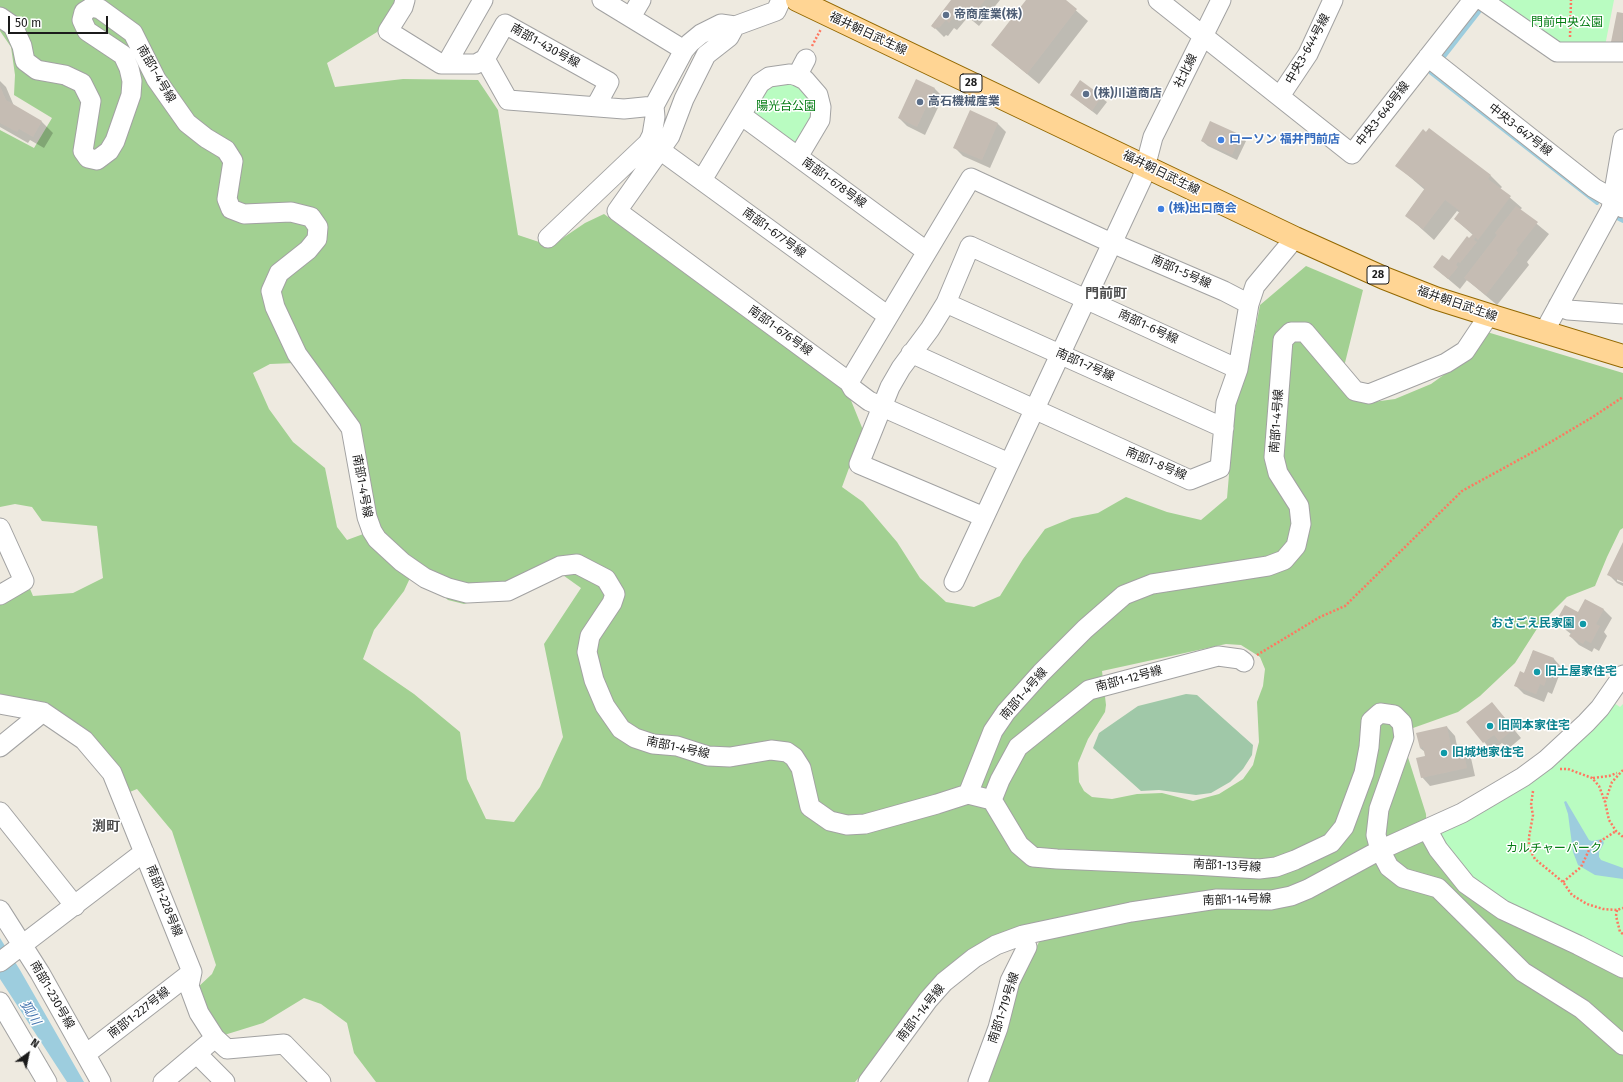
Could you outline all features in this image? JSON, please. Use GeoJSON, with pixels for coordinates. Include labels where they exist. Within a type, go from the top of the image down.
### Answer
{"type":"FeatureCollection","features":[{"type":"Feature","properties":{"kind":"main road","name":"福井朝日武生線"},"geometry":{"type":"LineString","coordinates":[[797,0],[1295,238],[1384,278],[1435,298],[1623,356]]}},
{"type":"Feature","properties":{"kind":"street"},"geometry":{"type":"LineString","coordinates":[[405,0],[403,7],[388,31],[442,64],[476,64],[485,59],[508,100],[624,109],[654,106]]}},
{"type":"Feature","properties":{"kind":"street"},"geometry":{"type":"LineString","coordinates":[[602,0],[684,50]]}},
{"type":"Feature","properties":{"kind":"street"},"geometry":{"type":"LineString","coordinates":[[631,17],[641,0]]}},
{"type":"Feature","properties":{"kind":"street"},"geometry":{"type":"LineString","coordinates":[[548,238],[648,142],[652,134],[655,117],[654,106],[684,50],[690,43],[708,30],[721,24],[735,26],[776,11],[781,0]]}},
{"type":"Feature","properties":{"kind":"street","name":"中央3-648号線"},"geometry":{"type":"LineString","coordinates":[[1158,0],[1352,154],[1473,0]]}},
{"type":"Feature","properties":{"kind":"street","name":"社北線"},"geometry":{"type":"LineString","coordinates":[[954,582],[1142,179],[1153,137],[1221,0]]}},
{"type":"Feature","properties":{"kind":"street","name":"中央3-644号線"},"geometry":{"type":"LineString","coordinates":[[1280,96],[1308,54],[1333,0]]}},
{"type":"Feature","properties":{"kind":"street"},"geometry":{"type":"LineString","coordinates":[[1482,0],[1557,52],[1623,52]]}},
{"type":"Feature","properties":{"kind":"street"},"geometry":{"type":"LineString","coordinates":[[447,63],[478,2]]}},
{"type":"Feature","properties":{"kind":"street","name":"南部1-4号線"},"geometry":{"type":"LineString","coordinates":[[0,17],[13,26],[22,46],[25,61],[37,70],[65,75],[82,82],[91,102],[83,151],[88,158],[98,160],[109,151],[115,141],[132,95],[130,68],[123,55],[87,31],[82,20],[84,12],[92,7],[100,9],[133,33],[156,79],[187,123],[206,138],[226,150],[233,161],[227,199],[231,209],[244,214],[291,212],[311,217],[318,227],[317,239],[308,250],[280,273],[271,291],[275,307],[297,354],[351,428],[369,524],[377,539],[402,562],[425,578],[448,588],[467,593],[508,592],[560,566],[577,564],[606,580],[615,594],[612,603],[590,636],[587,652],[594,680],[605,706],[621,729],[634,738],[653,744],[678,746],[708,756],[730,757],[770,750],[787,752],[794,757],[800,768],[810,807],[830,821],[847,825],[865,824],[968,794],[987,744],[1006,712],[1041,673],[1085,629],[1124,595],[1152,584],[1268,566],[1284,560],[1296,546],[1301,524],[1299,506],[1278,473],[1274,457],[1283,340],[1291,332],[1305,332],[1355,391],[1369,394],[1446,363],[1466,351],[1488,315]]}},
{"type":"Feature","properties":{"kind":"street","name":"南部1-430号線"},"geometry":{"type":"LineString","coordinates":[[485,59],[505,24],[609,82],[596,106]]}},
{"type":"Feature","properties":{"kind":"street","name":"南部1-676号線"},"geometry":{"type":"LineString","coordinates":[[735,26],[729,36],[706,55],[684,99],[670,136],[617,211],[849,382]]}},
{"type":"Feature","properties":{"kind":"street","name":"中央3-647号線"},"geometry":{"type":"LineString","coordinates":[[1428,57],[1594,188],[1618,204]]}},
{"type":"Feature","properties":{"kind":"street"},"geometry":{"type":"LineString","coordinates":[[797,76],[806,59]]}},
{"type":"Feature","properties":{"kind":"street"},"geometry":{"type":"LineString","coordinates":[[702,180],[760,83],[769,77],[790,74],[797,76],[805,80],[818,95],[821,107],[820,120],[816,130],[798,157]]}},
{"type":"Feature","properties":{"kind":"street","name":"南部1-678号線"},"geometry":{"type":"LineString","coordinates":[[741,115],[926,251]]}},
{"type":"Feature","properties":{"kind":"street"},"geometry":{"type":"LineString","coordinates":[[1544,332],[1611,209],[1618,204],[1623,139]]}},
{"type":"Feature","properties":{"kind":"street","name":"南部1-677号線"},"geometry":{"type":"LineString","coordinates":[[660,150],[888,316]]}},
{"type":"Feature","properties":{"kind":"street"},"geometry":{"type":"LineString","coordinates":[[1009,463],[869,401],[853,389],[849,382],[971,178],[1113,242]]}},
{"type":"Feature","properties":{"kind":"street","name":"南部1-8号線"},"geometry":{"type":"LineString","coordinates":[[911,353],[1190,480],[1220,468],[1226,403],[1238,369],[1249,304],[1255,286],[1295,238]]}},
{"type":"Feature","properties":{"kind":"street","name":"南部1-5号線"},"geometry":{"type":"LineString","coordinates":[[1113,242],[1249,304]]}},
{"type":"Feature","properties":{"kind":"street","name":"南部1-6号線"},"geometry":{"type":"LineString","coordinates":[[946,303],[970,246],[1238,369]]}},
{"type":"Feature","properties":{"kind":"street"},"geometry":{"type":"LineString","coordinates":[[946,303],[930,329],[911,353],[893,380],[859,464],[984,517]]}},
{"type":"Feature","properties":{"kind":"street","name":"南部1-7号線"},"geometry":{"type":"LineString","coordinates":[[946,303],[1224,428]]}},
{"type":"Feature","properties":{"kind":"street"},"geometry":{"type":"LineString","coordinates":[[1558,306],[1568,310],[1623,314]]}},
{"type":"Feature","properties":{"kind":"street"},"geometry":{"type":"LineString","coordinates":[[0,528],[24,581],[0,595]]}},
{"type":"Feature","properties":{"kind":"street","name":"南部1-12号線"},"geometry":{"type":"LineString","coordinates":[[992,800],[1000,780],[1018,747],[1089,690],[1218,656],[1240,659],[1244,662]]}},
{"type":"Feature","properties":{"kind":"street","name":"南部1-14号線"},"geometry":{"type":"LineString","coordinates":[[868,1082],[928,1000],[944,982],[974,958],[996,946],[1023,935],[1181,904],[1217,899],[1271,900],[1291,896],[1380,850],[1428,829],[1493,796],[1546,760],[1586,723],[1600,708],[1623,675]]}},
{"type":"Feature","properties":{"kind":"street","name":"南部1-228号線"},"geometry":{"type":"LineString","coordinates":[[0,704],[42,712],[84,740],[112,773],[192,972],[189,986],[199,1013],[215,1038],[227,1049],[284,1044],[321,1082]]}},
{"type":"Feature","properties":{"kind":"street"},"geometry":{"type":"LineString","coordinates":[[0,747],[42,712]]}},
{"type":"Feature","properties":{"kind":"street","name":"南部1-13号線"},"geometry":{"type":"LineString","coordinates":[[992,800],[1019,845],[1033,856],[1057,859],[1259,869],[1276,867],[1332,843],[1344,827],[1364,773],[1369,747],[1371,721],[1380,713],[1394,715],[1402,723],[1404,738],[1379,809],[1376,835],[1380,850],[1389,867],[1403,878],[1438,888],[1523,972],[1582,1009],[1623,1045]]}},
{"type":"Feature","properties":{"kind":"street"},"geometry":{"type":"LineString","coordinates":[[968,794],[992,800]]}},
{"type":"Feature","properties":{"kind":"street"},"geometry":{"type":"LineString","coordinates":[[0,812],[75,906]]}},
{"type":"Feature","properties":{"kind":"street"},"geometry":{"type":"LineString","coordinates":[[1428,829],[1438,849],[1466,884],[1503,910],[1623,968]]}},
{"type":"Feature","properties":{"kind":"street"},"geometry":{"type":"LineString","coordinates":[[0,962],[144,852]]}},
{"type":"Feature","properties":{"kind":"street","name":"南部1-230号線"},"geometry":{"type":"LineString","coordinates":[[0,910],[20,946],[86,1054],[101,1082]]}},
{"type":"Feature","properties":{"kind":"street","name":"南部1-719号線"},"geometry":{"type":"LineString","coordinates":[[978,1082],[998,1028],[1010,981],[1027,947],[1023,935]]}},
{"type":"Feature","properties":{"kind":"street","name":"南部1-227号線"},"geometry":{"type":"LineString","coordinates":[[86,1054],[192,972]]}},
{"type":"Feature","properties":{"kind":"street"},"geometry":{"type":"LineString","coordinates":[[0,1002],[47,1082]]}},
{"type":"Feature","properties":{"kind":"street"},"geometry":{"type":"LineString","coordinates":[[163,1082],[215,1038]]}},
{"type":"Feature","properties":{"kind":"street"},"geometry":{"type":"LineString","coordinates":[[197,1054],[225,1082]]}},
{"type":"Feature","properties":{"kind":"path"},"geometry":{"type":"LineString","coordinates":[[1569,52],[1571,0]]}},
{"type":"Feature","properties":{"kind":"path"},"geometry":{"type":"LineString","coordinates":[[806,59],[823,26]]}},
{"type":"Feature","properties":{"kind":"path"},"geometry":{"type":"LineString","coordinates":[[1244,662],[1320,617],[1345,606],[1462,491],[1551,442],[1623,397]]}},
{"type":"Feature","properties":{"kind":"path"},"geometry":{"type":"LineString","coordinates":[[1554,770],[1568,769],[1592,778],[1610,776],[1623,770]]}},
{"type":"Feature","properties":{"kind":"path"},"geometry":{"type":"LineString","coordinates":[[1605,802],[1612,782],[1619,772]]}},
{"type":"Feature","properties":{"kind":"path"},"geometry":{"type":"LineString","coordinates":[[1592,778],[1599,786],[1608,816],[1616,831],[1623,837]]}},
{"type":"Feature","properties":{"kind":"path"},"geometry":{"type":"LineString","coordinates":[[1534,788],[1531,795],[1533,815],[1529,837],[1529,848],[1535,859],[1563,882],[1572,895],[1587,904],[1603,909],[1617,910],[1623,908]]}},
{"type":"Feature","properties":{"kind":"path"},"geometry":{"type":"LineString","coordinates":[[1563,882],[1581,867],[1590,848],[1605,840],[1616,831]]}},
{"type":"Feature","properties":{"kind":"path"},"geometry":{"type":"LineString","coordinates":[[1617,910],[1616,916],[1620,932],[1623,934]]}},
{"type":"Feature","properties":{"kind":"green space"},"geometry":{"type":"Polygon","coordinates":[[[0,0],[400,0],[388,19],[377,32],[327,63],[335,87],[403,79],[478,80],[498,110],[518,235],[551,246],[585,223],[604,214],[848,393],[863,430],[842,487],[863,502],[897,542],[920,578],[946,602],[974,607],[1000,596],[1023,559],[1045,529],[1072,518],[1098,513],[1126,497],[1167,512],[1201,520],[1227,498],[1235,405],[1248,368],[1260,305],[1306,266],[1363,290],[1339,387],[1353,399],[1366,403],[1395,399],[1431,384],[1459,364],[1487,332],[1623,373],[1623,528],[1620,530],[1595,586],[1567,597],[1540,624],[1515,663],[1480,696],[1458,712],[1413,728],[1406,751],[1426,814],[1427,843],[1623,977],[1623,1082],[987,1082],[1016,986],[1039,942],[1035,924],[996,937],[886,1046],[855,1082],[376,1082],[354,1053],[347,1023],[321,1004],[304,998],[263,1023],[221,1036],[196,989],[212,974],[216,965],[172,831],[137,789],[125,794],[88,737],[0,698],[0,601],[28,584],[33,596],[73,593],[103,578],[97,526],[42,521],[32,507],[15,504],[0,507],[0,130],[34,148],[52,118],[14,95],[15,75],[11,47],[0,31],[0,0]],[[295,363],[270,364],[253,373],[269,409],[293,442],[325,468],[337,527],[347,540],[366,533],[349,440],[295,363]],[[560,573],[464,604],[448,600],[438,591],[410,578],[404,591],[374,630],[363,659],[414,694],[460,732],[467,779],[486,819],[514,822],[540,787],[563,737],[544,644],[581,588],[560,573]],[[1226,644],[1102,671],[1106,705],[1105,712],[1088,739],[1078,763],[1079,782],[1084,791],[1092,797],[1112,799],[1137,794],[1162,793],[1193,801],[1219,794],[1243,779],[1253,765],[1259,742],[1257,702],[1263,686],[1265,669],[1260,657],[1241,645],[1226,644]]]}},
{"type":"Feature","properties":{"kind":"green space","name":"門前中央公園"},"geometry":{"type":"Polygon","coordinates":[[[1491,0],[1614,0],[1605,46],[1558,45],[1491,0]]]}},
{"type":"Feature","properties":{"kind":"green space","name":"陽光台公園"},"geometry":{"type":"Polygon","coordinates":[[[789,80],[809,91],[815,119],[793,146],[751,114],[764,86],[789,80]]]}},
{"type":"Feature","properties":{"kind":"green space"},"geometry":{"type":"Polygon","coordinates":[[[1186,694],[1197,695],[1253,745],[1252,755],[1243,769],[1230,782],[1211,793],[1196,795],[1159,790],[1141,791],[1093,748],[1099,733],[1138,706],[1186,694]]]}},
{"type":"Feature","properties":{"kind":"green space","name":"カルチャーパーク"},"geometry":{"type":"Polygon","coordinates":[[[1614,703],[1620,707],[1623,704],[1623,966],[1516,909],[1464,872],[1452,860],[1439,832],[1614,703]]]}},
{"type":"Feature","properties":{"kind":"water"},"geometry":{"type":"Polygon","coordinates":[[[1566,801],[1589,840],[1592,841],[1602,839],[1604,843],[1599,852],[1599,857],[1601,860],[1623,868],[1623,879],[1595,875],[1578,865],[1573,852],[1568,814],[1564,802],[1566,801]]]}},
{"type":"Feature","properties":{"kind":"water","name":"狐川"},"geometry":{"type":"Polygon","coordinates":[[[0,938],[84,1082],[67,1082],[0,979],[0,938]]]}},
{"type":"Feature","properties":{"kind":"building"},"geometry":{"type":"Polygon","coordinates":[[[951,0],[985,0],[970,19],[959,9],[949,23],[946,20],[939,28],[937,27],[935,29],[931,26],[951,0]]]}},
{"type":"Feature","properties":{"kind":"building"},"geometry":{"type":"Polygon","coordinates":[[[1026,0],[1066,0],[1077,9],[1027,74],[991,45],[1026,0]]]}},
{"type":"Feature","properties":{"kind":"building"},"geometry":{"type":"Polygon","coordinates":[[[1617,12],[1623,13],[1622,44],[1611,42],[1617,12]]]}},
{"type":"Feature","properties":{"kind":"building"},"geometry":{"type":"Polygon","coordinates":[[[916,79],[935,88],[917,127],[898,118],[916,79]]]}},
{"type":"Feature","properties":{"kind":"building"},"geometry":{"type":"Polygon","coordinates":[[[1080,80],[1102,96],[1092,111],[1070,95],[1080,80]]]}},
{"type":"Feature","properties":{"kind":"building"},"geometry":{"type":"Polygon","coordinates":[[[0,86],[6,100],[42,121],[33,137],[19,129],[17,132],[0,123],[0,86]]]}},
{"type":"Feature","properties":{"kind":"building"},"geometry":{"type":"Polygon","coordinates":[[[970,110],[998,123],[982,160],[953,148],[970,110]]]}},
{"type":"Feature","properties":{"kind":"building"},"geometry":{"type":"Polygon","coordinates":[[[1210,121],[1241,135],[1232,155],[1201,141],[1210,121]]]}},
{"type":"Feature","properties":{"kind":"building"},"geometry":{"type":"Polygon","coordinates":[[[1429,128],[1491,175],[1488,179],[1511,196],[1478,240],[1475,237],[1474,240],[1477,242],[1460,263],[1458,262],[1456,265],[1458,267],[1448,279],[1433,267],[1442,255],[1449,260],[1467,236],[1469,238],[1473,234],[1454,219],[1460,211],[1445,200],[1423,229],[1405,216],[1425,188],[1395,166],[1423,129],[1426,132],[1429,128]]]}},
{"type":"Feature","properties":{"kind":"building"},"geometry":{"type":"Polygon","coordinates":[[[1516,206],[1538,222],[1516,250],[1518,253],[1486,295],[1464,278],[1497,235],[1495,233],[1516,206]]]}},
{"type":"Feature","properties":{"kind":"building"},"geometry":{"type":"Polygon","coordinates":[[[1623,542],[1623,582],[1607,575],[1623,542]]]}},
{"type":"Feature","properties":{"kind":"building"},"geometry":{"type":"Polygon","coordinates":[[[1585,599],[1604,609],[1596,624],[1600,626],[1591,643],[1585,640],[1583,644],[1569,636],[1572,632],[1555,623],[1565,605],[1578,612],[1585,599]]]}},
{"type":"Feature","properties":{"kind":"building","name":"旧土屋家住宅"},"geometry":{"type":"Polygon","coordinates":[[[1533,650],[1554,658],[1544,686],[1540,684],[1536,694],[1514,686],[1520,671],[1524,673],[1533,650]]]}},
{"type":"Feature","properties":{"kind":"building","name":"旧岡本家住宅"},"geometry":{"type":"Polygon","coordinates":[[[1492,702],[1514,729],[1499,741],[1494,735],[1483,743],[1466,722],[1492,702]]]}},
{"type":"Feature","properties":{"kind":"building","name":"旧城地家住宅"},"geometry":{"type":"Polygon","coordinates":[[[1447,726],[1452,751],[1463,749],[1467,768],[1421,778],[1416,758],[1425,756],[1423,747],[1420,748],[1416,733],[1447,726]]]}},
{"type":"Feature","properties":{"kind":"waterway"},"geometry":{"type":"LineString","coordinates":[[1443,58],[1479,12],[1476,10]]}},
{"type":"Feature","properties":{"kind":"waterway"},"geometry":{"type":"LineString","coordinates":[[1433,71],[1431,73],[1597,203]]}},
{"type":"Feature","properties":{"kind":"waterway"},"geometry":{"type":"LineString","coordinates":[[1613,216],[1623,221]]}},
{"type":"Feature","properties":{"kind":"place","name":"帝商産業(株)"},"geometry":{"type":"Point","coordinates":[946,15]}},
{"type":"Feature","properties":{"kind":"place","name":"(株)川道商店"},"geometry":{"type":"Point","coordinates":[1086,94]}},
{"type":"Feature","properties":{"kind":"place","name":"高石機械産業"},"geometry":{"type":"Point","coordinates":[920,102]}},
{"type":"Feature","properties":{"kind":"place","name":"ローソン 福井門前店"},"geometry":{"type":"Point","coordinates":[1221,140]}},
{"type":"Feature","properties":{"kind":"place","name":"(株)出口商会"},"geometry":{"type":"Point","coordinates":[1161,209]}},
{"type":"Feature","properties":{"kind":"place","name":"おさごえ民家園"},"geometry":{"type":"Point","coordinates":[1583,624]}},
{"type":"Feature","properties":{"kind":"place","name":"旧土屋家住宅"},"geometry":{"type":"Point","coordinates":[1537,672]}},
{"type":"Feature","properties":{"kind":"place","name":"旧岡本家住宅"},"geometry":{"type":"Point","coordinates":[1490,726]}},
{"type":"Feature","properties":{"kind":"place","name":"旧城地家住宅"},"geometry":{"type":"Point","coordinates":[1444,753]}},
{"type":"Feature","properties":{"kind":"district","name":"門前町"},"geometry":{"type":"Point","coordinates":[1106,294]}},
{"type":"Feature","properties":{"kind":"district","name":"渕町"},"geometry":{"type":"Point","coordinates":[106,827]}}]}
